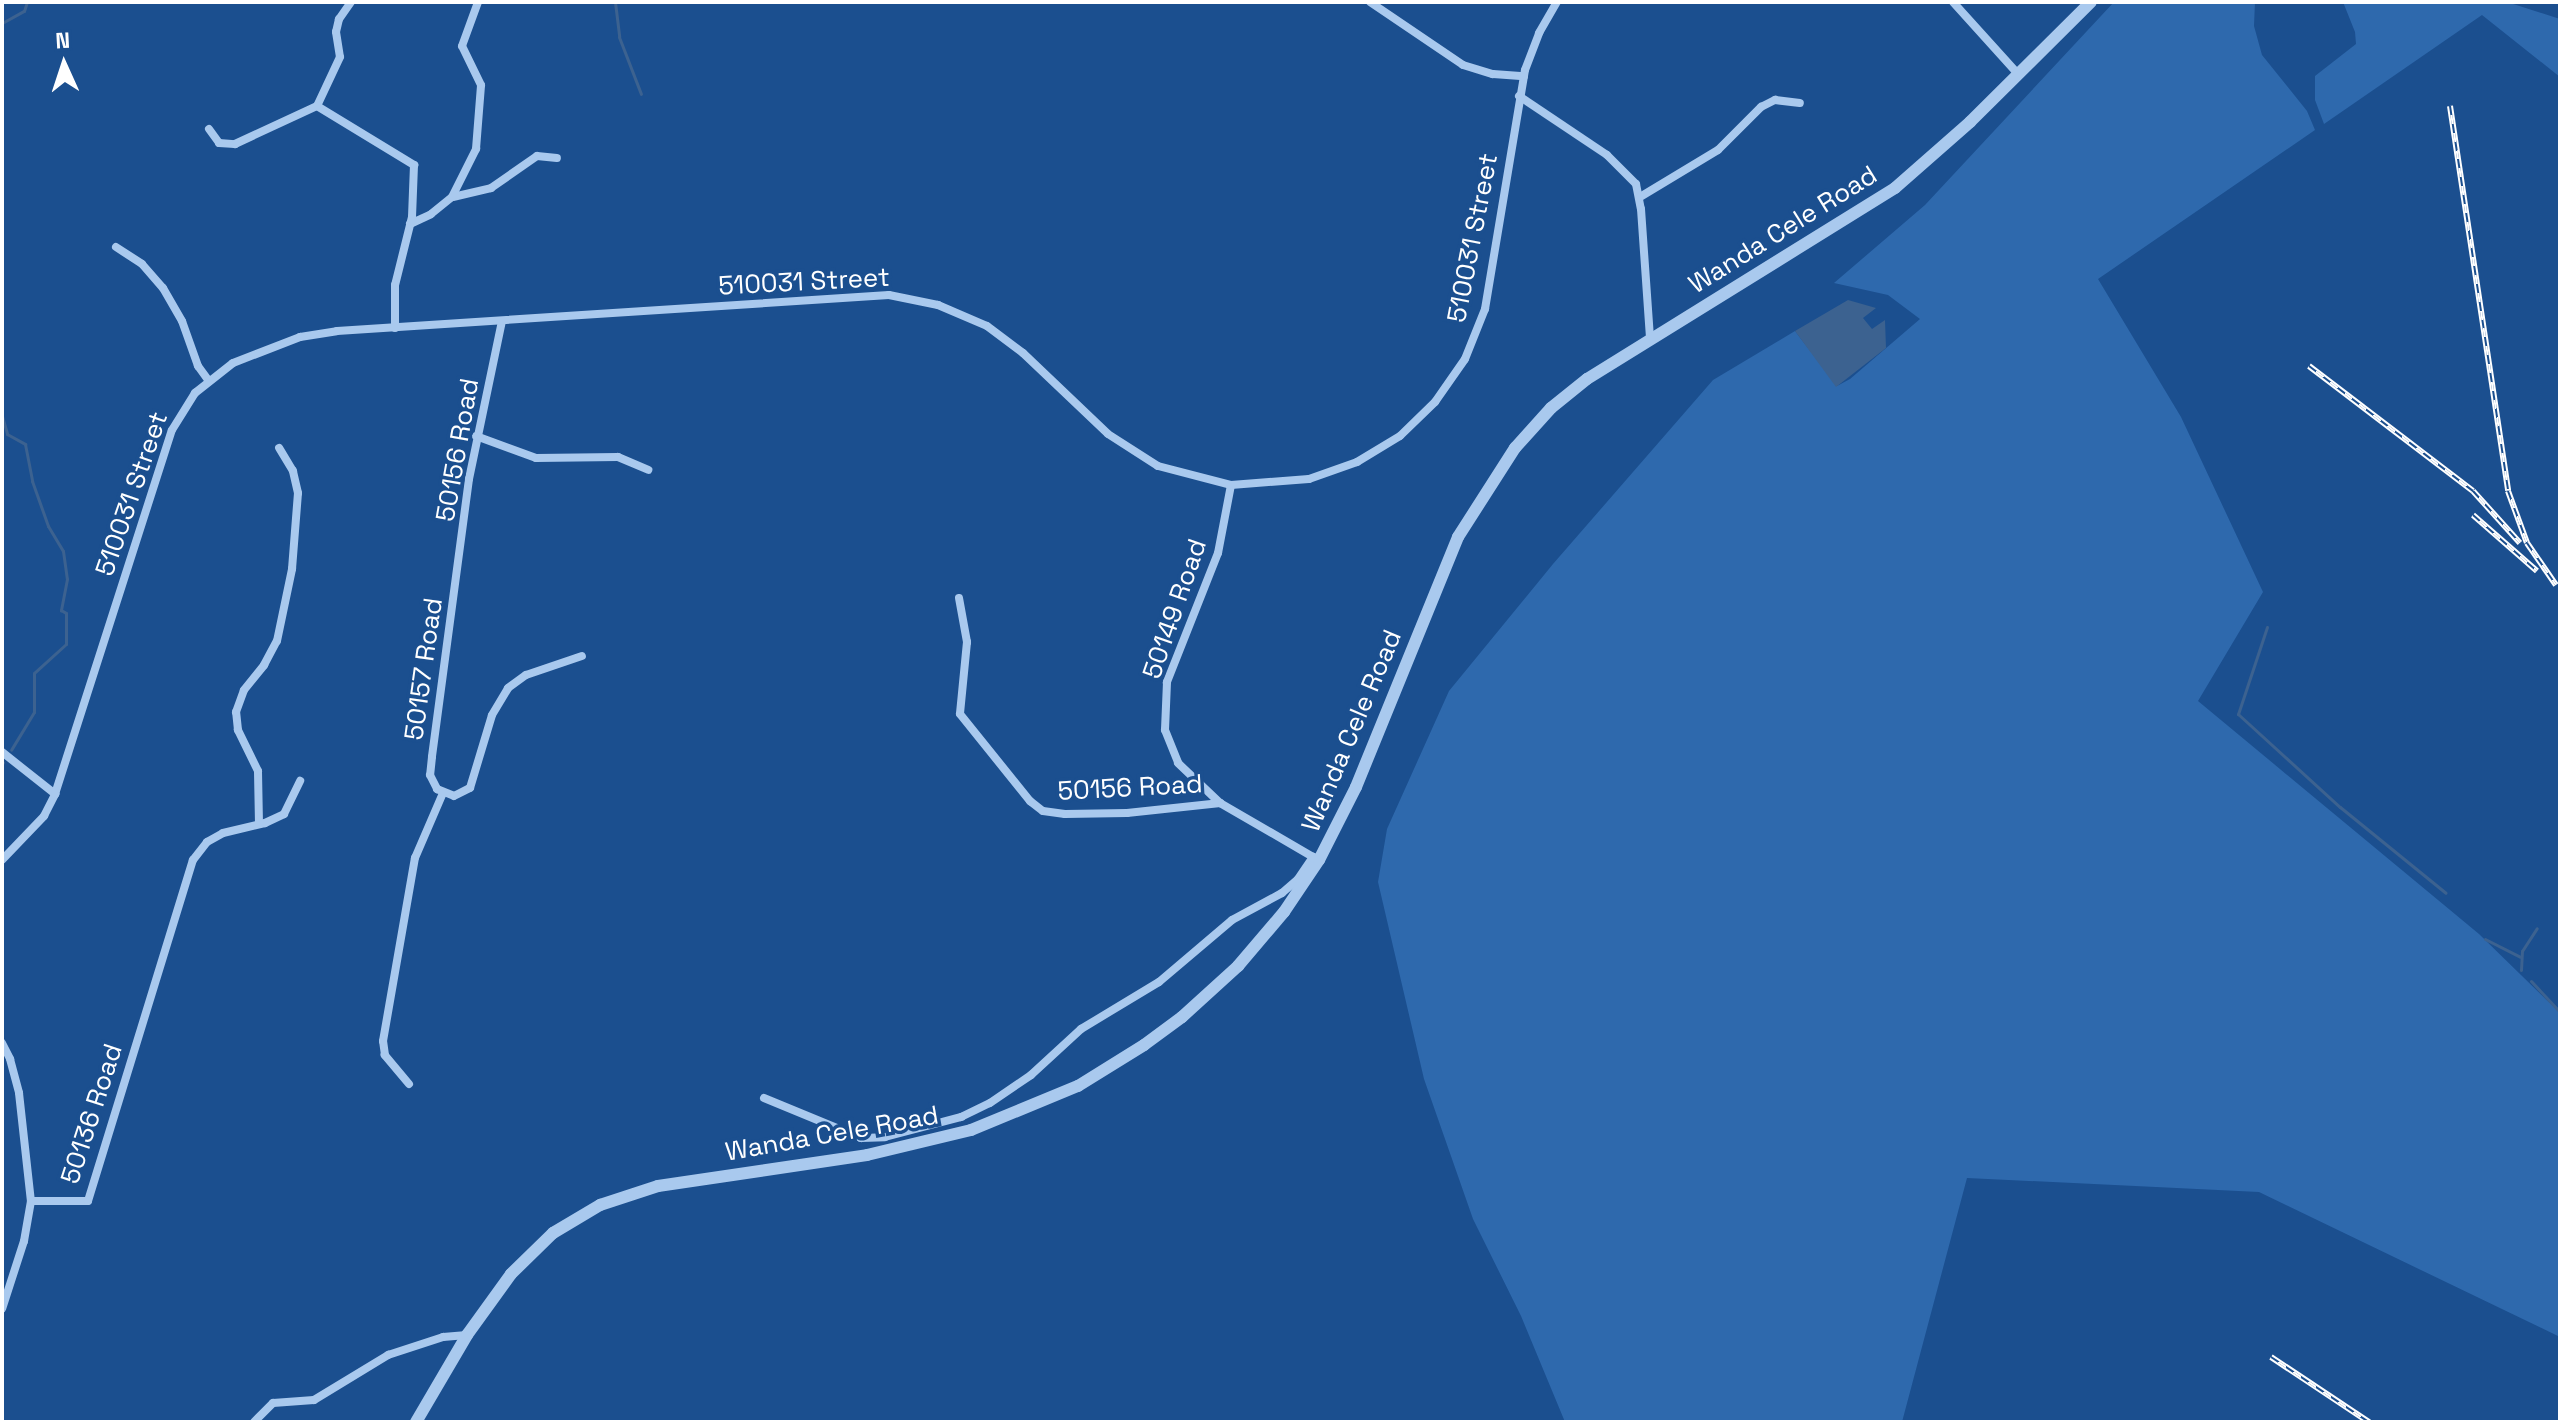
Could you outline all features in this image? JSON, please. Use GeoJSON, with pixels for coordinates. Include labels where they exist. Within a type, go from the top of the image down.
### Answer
{"type":"FeatureCollection","features":[{"type":"Feature","properties":{"kind":"street"},"geometry":{"type":"LineString","coordinates":[[209,129],[219,143],[235,144],[317,106],[340,57],[336,32],[339,19],[351,2]]}},
{"type":"Feature","properties":{"kind":"street"},"geometry":{"type":"LineString","coordinates":[[410,224],[431,214],[452,197],[471,165],[480,121],[481,85],[462,46],[478,2]]}},
{"type":"Feature","properties":{"kind":"street","name":"510031 Street"},"geometry":{"type":"LineString","coordinates":[[2,860],[44,816],[55,794],[172,430],[183,408],[209,381],[233,363],[262,348],[300,337],[889,295],[916,299],[966,316],[1007,339],[1131,451],[1158,466],[1231,485],[1288,483],[1357,462],[1400,436],[1421,418],[1465,359],[1485,309],[1524,76],[1539,33],[1557,2]]}},
{"type":"Feature","properties":{"kind":"street"},"geometry":{"type":"LineString","coordinates":[[1953,2],[2019,75]]}},
{"type":"Feature","properties":{"kind":"street","name":"Wanda Cele Road"},"geometry":{"type":"LineString","coordinates":[[416,1422],[467,1335],[503,1284],[553,1233],[600,1205],[658,1186],[917,1146],[1011,1115],[1078,1086],[1144,1045],[1212,991],[1284,912],[1316,858],[1372,751],[1458,537],[1515,448],[1551,408],[1650,337],[1858,214],[1895,188],[2019,75],[2091,2]]}},
{"type":"Feature","properties":{"kind":"street"},"geometry":{"type":"LineString","coordinates":[[1372,3],[1463,65],[1493,74],[1524,76]]}},
{"type":"Feature","properties":{"kind":"street"},"geometry":{"type":"LineString","coordinates":[[1519,96],[1607,155],[1632,178],[1640,197],[1650,337]]}},
{"type":"Feature","properties":{"kind":"street"},"geometry":{"type":"LineString","coordinates":[[1640,197],[1718,150],[1761,107],[1775,100],[1800,103]]}},
{"type":"Feature","properties":{"kind":"street"},"geometry":{"type":"LineString","coordinates":[[317,106],[406,157],[414,165],[410,224],[396,275],[395,328]]}},
{"type":"Feature","properties":{"kind":"street"},"geometry":{"type":"LineString","coordinates":[[452,197],[491,188],[537,156],[557,158]]}},
{"type":"Feature","properties":{"kind":"street"},"geometry":{"type":"LineString","coordinates":[[116,247],[142,264],[163,288],[182,321],[198,366],[209,381]]}},
{"type":"Feature","properties":{"kind":"street","name":"50156 Road"},"geometry":{"type":"LineString","coordinates":[[455,587],[476,436],[502,321]]}},
{"type":"Feature","properties":{"kind":"street"},"geometry":{"type":"LineString","coordinates":[[476,436],[536,458],[618,457],[648,470]]}},
{"type":"Feature","properties":{"kind":"street"},"geometry":{"type":"LineString","coordinates":[[279,448],[293,471],[298,493],[292,569],[277,641],[264,665],[244,690],[236,712],[238,730],[258,771],[259,824],[276,819],[290,808],[300,781]]}},
{"type":"Feature","properties":{"kind":"street","name":"50149 Road"},"geometry":{"type":"LineString","coordinates":[[1231,485],[1218,553],[1172,669],[1163,713],[1169,745],[1178,763],[1220,803],[1316,858]]}},
{"type":"Feature","properties":{"kind":"street","name":"50157 Road"},"geometry":{"type":"LineString","coordinates":[[443,793],[433,783],[432,757],[455,587]]}},
{"type":"Feature","properties":{"kind":"street","name":"50156 Road"},"geometry":{"type":"LineString","coordinates":[[959,598],[967,642],[959,700],[962,719],[1022,792],[1043,811],[1065,814],[1127,813],[1220,803]]}},
{"type":"Feature","properties":{"kind":"street"},"geometry":{"type":"LineString","coordinates":[[409,1084],[385,1055],[383,1041],[415,858],[443,793],[454,796],[470,788],[492,715],[508,688],[526,675],[582,656]]}},
{"type":"Feature","properties":{"kind":"street"},"geometry":{"type":"LineString","coordinates":[[2,752],[55,794]]}},
{"type":"Feature","properties":{"kind":"street","name":"50136 Road"},"geometry":{"type":"LineString","coordinates":[[31,1201],[88,1201],[185,881],[199,850],[223,833],[259,824]]}},
{"type":"Feature","properties":{"kind":"street"},"geometry":{"type":"LineString","coordinates":[[764,1098],[861,1138],[885,1137],[961,1117],[990,1103],[1031,1075],[1081,1029],[1159,982],[1232,920],[1282,893],[1316,858]]}},
{"type":"Feature","properties":{"kind":"street"},"geometry":{"type":"LineString","coordinates":[[2,1043],[10,1059],[19,1093],[31,1201],[24,1241],[2,1309]]}},
{"type":"Feature","properties":{"kind":"street"},"geometry":{"type":"LineString","coordinates":[[254,1422],[266,1408],[281,1400],[304,1402],[322,1397],[377,1359],[443,1337],[467,1335]]}},
{"type":"Feature","properties":{"kind":"shaded area"},"geometry":{"type":"Polygon","coordinates":[[[2114,2],[2255,2],[2254,26],[2262,55],[2307,111],[2315,130],[2098,279],[2181,417],[2263,592],[2198,701],[2479,934],[2560,1013],[2560,1337],[2259,1192],[1967,1178],[1902,1422],[1565,1422],[1521,1316],[1473,1219],[1424,1079],[1378,882],[1387,829],[1449,691],[1553,564],[1713,380],[1795,331],[1837,386],[1850,379],[1920,319],[1888,295],[1834,283],[1925,205],[2114,2]]]}},
{"type":"Feature","properties":{"kind":"shaded area"},"geometry":{"type":"Polygon","coordinates":[[[2343,2],[2507,2],[2560,19],[2560,77],[2482,15],[2324,124],[2315,100],[2315,76],[2356,44],[2355,32],[2343,2]]]}},
{"type":"Feature","properties":{"kind":"shaded area"},"geometry":{"type":"Polygon","coordinates":[[[1848,300],[1876,308],[1863,318],[1872,329],[1885,320],[1886,348],[1836,387],[1795,331],[1848,300]]]}},
{"type":"Feature","properties":{"kind":"waterway"},"geometry":{"type":"LineString","coordinates":[[2,23],[24,11],[27,2]]}},
{"type":"Feature","properties":{"kind":"waterway"},"geometry":{"type":"LineString","coordinates":[[615,2],[619,37],[641,94]]}},
{"type":"Feature","properties":{"kind":"waterway"},"geometry":{"type":"LineString","coordinates":[[2,416],[7,434],[25,444],[32,481],[48,526],[63,551],[67,579],[61,610],[66,613],[66,644],[34,673],[34,712],[11,750]]}},
{"type":"Feature","properties":{"kind":"waterway"},"geometry":{"type":"LineString","coordinates":[[2267,627],[2238,714],[2340,807],[2446,893]]}},
{"type":"Feature","properties":{"kind":"waterway"},"geometry":{"type":"LineString","coordinates":[[2521,970],[2522,951],[2537,928]]}},
{"type":"Feature","properties":{"kind":"waterway"},"geometry":{"type":"LineString","coordinates":[[2485,939],[2520,957]]}},
{"type":"Feature","properties":{"kind":"waterway"},"geometry":{"type":"LineString","coordinates":[[2531,981],[2560,1012]]}},
{"type":"Feature","properties":{"kind":"railway"},"geometry":{"type":"LineString","coordinates":[[2450,106],[2508,491],[2527,543],[2556,585]]}},
{"type":"Feature","properties":{"kind":"railway"},"geometry":{"type":"LineString","coordinates":[[2309,366],[2473,491],[2520,543]]}},
{"type":"Feature","properties":{"kind":"railway"},"geometry":{"type":"LineString","coordinates":[[2473,515],[2537,571]]}},
{"type":"Feature","properties":{"kind":"railway"},"geometry":{"type":"LineString","coordinates":[[2271,1357],[2369,1422]]}}]}
